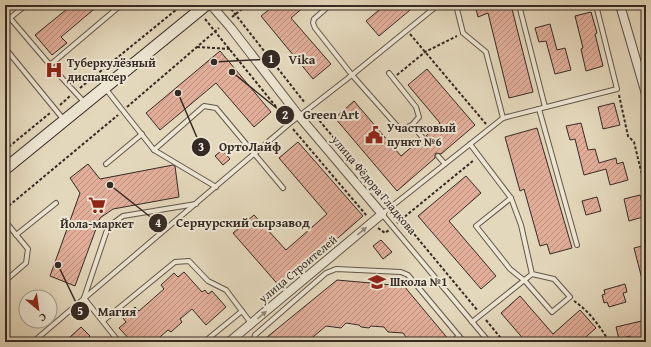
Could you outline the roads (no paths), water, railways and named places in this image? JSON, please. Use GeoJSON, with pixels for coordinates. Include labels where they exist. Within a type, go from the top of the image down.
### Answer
{"type":"FeatureCollection","features":[{"type":"Feature","properties":{"kind":"street"},"geometry":{"type":"LineString","coordinates":[[5,169],[206,5]]}},
{"type":"Feature","properties":{"kind":"street","name":"улица Фёдора Гладкова"},"geometry":{"type":"LineString","coordinates":[[211,5],[231,28],[299,116],[382,214]]}},
{"type":"Feature","properties":{"kind":"street"},"geometry":{"type":"LineString","coordinates":[[620,5],[644,76],[646,94]]}},
{"type":"Feature","properties":{"kind":"street","name":"улица Строителей"},"geometry":{"type":"LineString","coordinates":[[232,341],[382,214]]}},
{"type":"Feature","properties":{"kind":"lane"},"geometry":{"type":"LineString","coordinates":[[26,5],[10,18],[85,104]]}},
{"type":"Feature","properties":{"kind":"lane"},"geometry":{"type":"LineString","coordinates":[[50,65],[121,5]]}},
{"type":"Feature","properties":{"kind":"lane"},"geometry":{"type":"LineString","coordinates":[[330,5],[314,19],[313,23],[315,28],[352,75],[398,127],[403,129],[412,125],[419,117],[416,107],[389,73]]}},
{"type":"Feature","properties":{"kind":"lane"},"geometry":{"type":"LineString","coordinates":[[33,342],[299,116],[438,5]]}},
{"type":"Feature","properties":{"kind":"lane"},"geometry":{"type":"LineString","coordinates":[[456,5],[463,33],[486,52],[503,118]]}},
{"type":"Feature","properties":{"kind":"lane"},"geometry":{"type":"LineString","coordinates":[[519,5],[545,107]]}},
{"type":"Feature","properties":{"kind":"lane"},"geometry":{"type":"LineString","coordinates":[[382,214],[503,118],[617,89],[596,5]]}},
{"type":"Feature","properties":{"kind":"lane"},"geometry":{"type":"LineString","coordinates":[[5,48],[64,121]]}},
{"type":"Feature","properties":{"kind":"lane"},"geometry":{"type":"LineString","coordinates":[[105,87],[154,150],[216,187]]}},
{"type":"Feature","properties":{"kind":"lane"},"geometry":{"type":"LineString","coordinates":[[154,150],[204,106],[216,108],[283,188]]}},
{"type":"Feature","properties":{"kind":"lane"},"geometry":{"type":"LineString","coordinates":[[539,109],[577,245]]}},
{"type":"Feature","properties":{"kind":"lane"},"geometry":{"type":"LineString","coordinates":[[412,125],[423,138]]}},
{"type":"Feature","properties":{"kind":"lane"},"geometry":{"type":"LineString","coordinates":[[106,164],[142,134]]}},
{"type":"Feature","properties":{"kind":"lane"},"geometry":{"type":"LineString","coordinates":[[470,144],[511,198],[521,225],[532,274]]}},
{"type":"Feature","properties":{"kind":"lane"},"geometry":{"type":"LineString","coordinates":[[438,156],[445,164]]}},
{"type":"Feature","properties":{"kind":"lane"},"geometry":{"type":"LineString","coordinates":[[644,180],[646,188]]}},
{"type":"Feature","properties":{"kind":"lane"},"geometry":{"type":"LineString","coordinates":[[511,198],[476,226],[510,269],[525,281],[552,312],[570,298],[554,279],[532,274]]}},
{"type":"Feature","properties":{"kind":"lane"},"geometry":{"type":"LineString","coordinates":[[16,235],[56,203]]}},
{"type":"Feature","properties":{"kind":"lane"},"geometry":{"type":"LineString","coordinates":[[84,298],[108,227],[123,216],[196,204]]}},
{"type":"Feature","properties":{"kind":"lane","name":"улица Фёдора Гладкова"},"geometry":{"type":"LineString","coordinates":[[382,214],[489,342]]}},
{"type":"Feature","properties":{"kind":"lane"},"geometry":{"type":"LineString","coordinates":[[5,221],[28,249],[26,263],[5,281]]}},
{"type":"Feature","properties":{"kind":"lane"},"geometry":{"type":"LineString","coordinates":[[103,321],[175,262],[189,261],[208,281],[226,290],[252,324]]}},
{"type":"Feature","properties":{"kind":"lane"},"geometry":{"type":"LineString","coordinates":[[253,342],[255,335],[326,273],[336,269],[401,272],[408,275],[464,342]]}},
{"type":"Feature","properties":{"kind":"lane"},"geometry":{"type":"LineString","coordinates":[[472,322],[532,274]]}},
{"type":"Feature","properties":{"kind":"lane"},"geometry":{"type":"LineString","coordinates":[[84,298],[119,342]]}},
{"type":"Feature","properties":{"kind":"lane"},"geometry":{"type":"LineString","coordinates":[[204,342],[242,311]]}},
{"type":"Feature","properties":{"kind":"lane"},"geometry":{"type":"LineString","coordinates":[[452,342],[459,336]]}},
{"type":"Feature","properties":{"kind":"lane"},"geometry":{"type":"LineString","coordinates":[[5,338],[9,342]]}},
{"type":"Feature","properties":{"kind":"place","name":"Vika"},"geometry":{"type":"Point","coordinates":[214,62]}},
{"type":"Feature","properties":{"kind":"place","name":"Туберкулёзный диспансер"},"geometry":{"type":"Point","coordinates":[54,70]}},
{"type":"Feature","properties":{"kind":"place","name":"Green Art"},"geometry":{"type":"Point","coordinates":[232,72]}},
{"type":"Feature","properties":{"kind":"place","name":"ОртоЛайф"},"geometry":{"type":"Point","coordinates":[178,93]}},
{"type":"Feature","properties":{"kind":"place","name":"Участковый пункт №6"},"geometry":{"type":"Point","coordinates":[374,135]}},
{"type":"Feature","properties":{"kind":"place","name":"Сернурский сырзавод"},"geometry":{"type":"Point","coordinates":[110,185]}},
{"type":"Feature","properties":{"kind":"place","name":"Йола-маркет"},"geometry":{"type":"Point","coordinates":[97,205]}},
{"type":"Feature","properties":{"kind":"place","name":"Магия"},"geometry":{"type":"Point","coordinates":[58,265]}},
{"type":"Feature","properties":{"kind":"place","name":"Школа №1"},"geometry":{"type":"Point","coordinates":[377,282]}}]}
